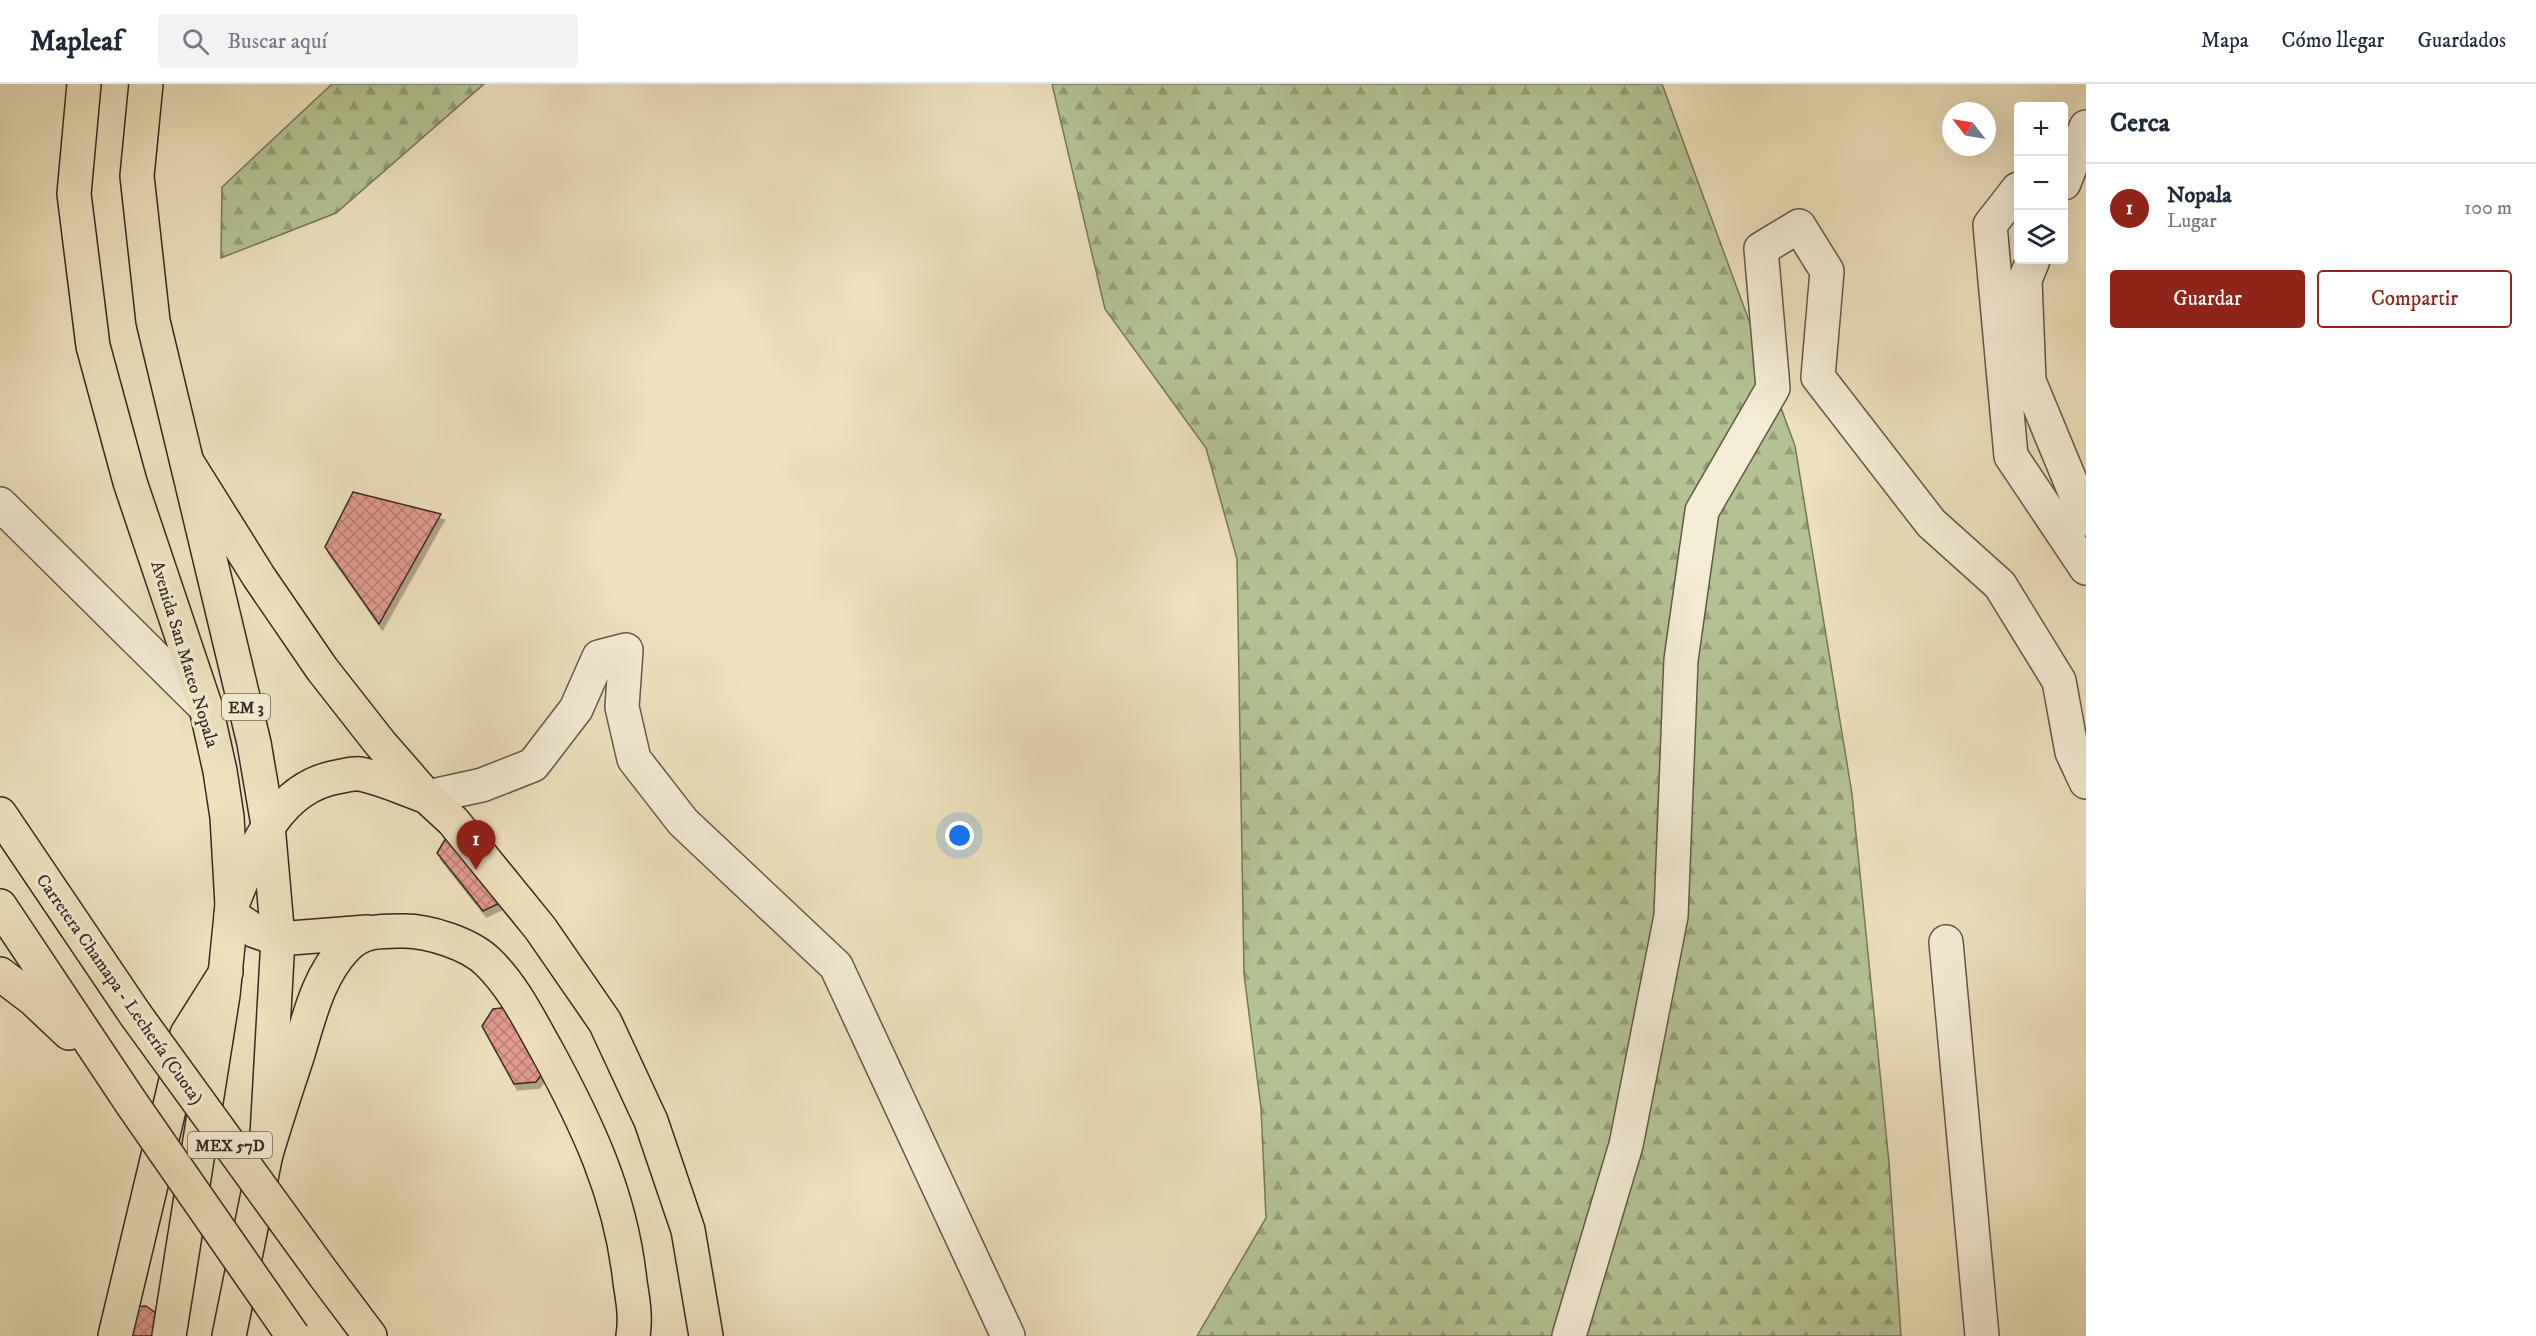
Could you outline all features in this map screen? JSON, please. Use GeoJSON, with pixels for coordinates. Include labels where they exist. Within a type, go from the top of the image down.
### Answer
{"type":"FeatureCollection","features":[{"type":"Feature","properties":{"kind":"main road","name":"Avenida San Mateo Nopala"},"geometry":{"type":"LineString","coordinates":[[84,84],[74,194],[93,346],[130,482],[206,708],[220,771],[227,817],[231,910],[226,972],[169,1336]]}},
{"type":"Feature","properties":{"kind":"main road","name":"EM 3"},"geometry":{"type":"LineString","coordinates":[[146,84],[137,176],[153,321],[254,743],[268,825],[278,939],[266,1154],[229,1336]]}},
{"type":"Feature","properties":{"kind":"main road"},"geometry":{"type":"LineString","coordinates":[[187,462],[259,577],[322,669],[427,797],[453,821],[540,928],[605,1022],[651,1121],[688,1230],[706,1336]]}},
{"type":"Feature","properties":{"kind":"main road"},"geometry":{"type":"LineString","coordinates":[[427,797],[358,773],[322,780],[297,794],[268,825],[255,849],[231,910],[255,931],[278,939],[366,932],[415,931],[456,943],[487,961],[520,1004],[588,1128],[609,1181],[628,1256],[635,1322],[633,1336]]}},
{"type":"Feature","properties":{"kind":"main road","name":"Carretera Chamapa - Lechería (Cuota)"},"geometry":{"type":"LineString","coordinates":[[0,814],[135,1014],[325,1276],[370,1334]]}},
{"type":"Feature","properties":{"kind":"main road","name":"MEX 57D"},"geometry":{"type":"LineString","coordinates":[[0,906],[132,1104],[293,1336]]}},
{"type":"Feature","properties":{"kind":"main road"},"geometry":{"type":"LineString","coordinates":[[266,1154],[315,999],[330,968],[346,947],[366,932]]}},
{"type":"Feature","properties":{"kind":"main road"},"geometry":{"type":"LineString","coordinates":[[115,1336],[187,1034],[226,972]]}},
{"type":"Feature","properties":{"kind":"main road"},"geometry":{"type":"LineString","coordinates":[[0,974],[33,999],[113,1074]]}},
{"type":"Feature","properties":{"kind":"street"},"geometry":{"type":"LineString","coordinates":[[2068,127],[2086,103]]}},
{"type":"Feature","properties":{"kind":"street"},"geometry":{"type":"LineString","coordinates":[[2068,173],[2086,127]]}},
{"type":"Feature","properties":{"kind":"street"},"geometry":{"type":"LineString","coordinates":[[2014,195],[1990,225],[2011,456],[2086,568]]}},
{"type":"Feature","properties":{"kind":"street"},"geometry":{"type":"LineString","coordinates":[[1569,1336],[1626,1145],[1671,916],[1681,660],[1702,511],[1773,388],[1761,249],[1799,226],[1827,271],[1818,376],[1931,524],[2000,585],[2059,681],[2072,752],[2086,782]]}},
{"type":"Feature","properties":{"kind":"street"},"geometry":{"type":"LineString","coordinates":[[2031,264],[2025,280],[2029,381],[2086,519]]}},
{"type":"Feature","properties":{"kind":"street"},"geometry":{"type":"LineString","coordinates":[[0,504],[206,708]]}},
{"type":"Feature","properties":{"kind":"street"},"geometry":{"type":"LineString","coordinates":[[427,797],[482,785],[533,765],[576,709],[599,657],[626,650],[622,707],[634,759],[683,822],[836,966],[1008,1336]]}},
{"type":"Feature","properties":{"kind":"street"},"geometry":{"type":"LineString","coordinates":[[1946,942],[1982,1336]]}},
{"type":"Feature","properties":{"kind":"green space"},"geometry":{"type":"Polygon","coordinates":[[[332,84],[484,84],[336,213],[221,258],[222,187],[332,84]]]}},
{"type":"Feature","properties":{"kind":"green space"},"geometry":{"type":"Polygon","coordinates":[[[1052,84],[1662,84],[1795,446],[1852,794],[1889,1163],[1901,1336],[1197,1336],[1266,1218],[1261,1108],[1244,974],[1237,559],[1206,448],[1105,309],[1052,84]]]}},
{"type":"Feature","properties":{"kind":"building"},"geometry":{"type":"Polygon","coordinates":[[[353,492],[441,514],[379,624],[325,547],[353,492]]]}},
{"type":"Feature","properties":{"kind":"building"},"geometry":{"type":"Polygon","coordinates":[[[449,833],[502,902],[483,911],[437,853],[449,833]]]}},
{"type":"Feature","properties":{"kind":"building"},"geometry":{"type":"Polygon","coordinates":[[[518,1006],[550,1064],[536,1082],[514,1084],[482,1026],[493,1009],[518,1006]]]}},
{"type":"Feature","properties":{"kind":"building"},"geometry":{"type":"Polygon","coordinates":[[[146,1306],[163,1318],[159,1336],[117,1336],[123,1308],[146,1306]]]}},
{"type":"Feature","properties":{"kind":"place","name":"Nopala"},"geometry":{"type":"Point","coordinates":[476,870]}}]}
